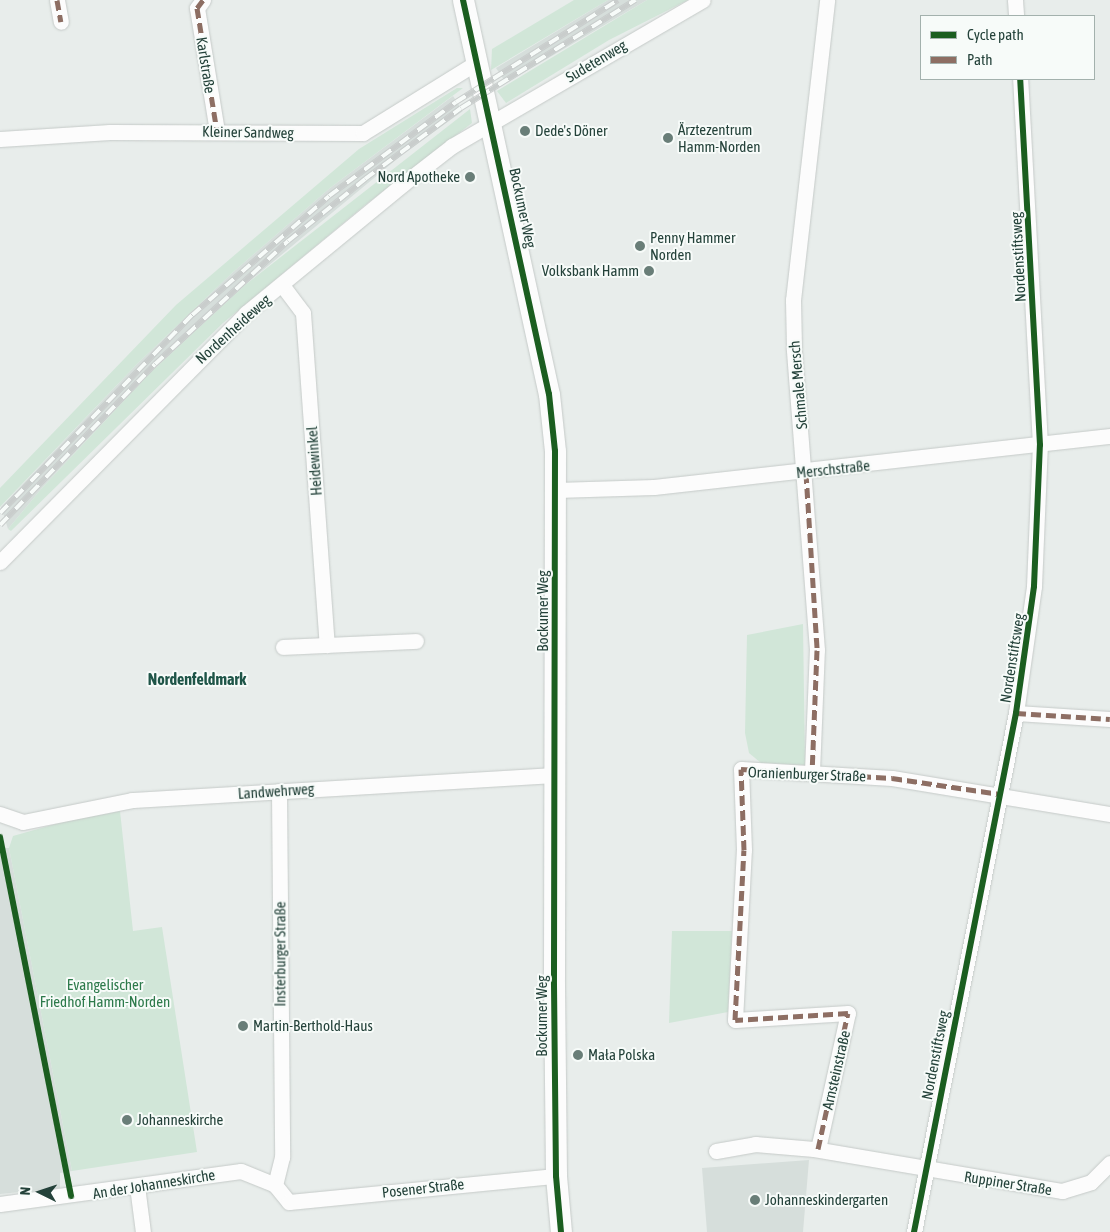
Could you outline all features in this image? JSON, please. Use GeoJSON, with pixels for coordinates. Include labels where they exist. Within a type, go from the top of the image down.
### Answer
{"type":"FeatureCollection","features":[{"type":"Feature","properties":{"kind":"main road","name":"Bockumer Weg"},"geometry":{"type":"LineString","coordinates":[[463,0],[550,394],[556,490],[556,1176],[561,1232]]}},
{"type":"Feature","properties":{"kind":"street"},"geometry":{"type":"LineString","coordinates":[[57,0],[60,22]]}},
{"type":"Feature","properties":{"kind":"street","name":"Karlstraße"},"geometry":{"type":"LineString","coordinates":[[203,0],[197,8],[217,131]]}},
{"type":"Feature","properties":{"kind":"street","name":"Sudetenweg"},"geometry":{"type":"LineString","coordinates":[[490,124],[703,0]]}},
{"type":"Feature","properties":{"kind":"street","name":"Schmale Mersch"},"geometry":{"type":"LineString","coordinates":[[812,772],[817,650],[806,473],[794,348],[793,300],[827,0]]}},
{"type":"Feature","properties":{"kind":"street"},"geometry":{"type":"LineString","coordinates":[[1014,0],[1016,15]]}},
{"type":"Feature","properties":{"kind":"street","name":"Kleiner Sandweg"},"geometry":{"type":"LineString","coordinates":[[0,139],[110,132],[363,133],[476,63]]}},
{"type":"Feature","properties":{"kind":"street","name":"Nordenstiftsweg"},"geometry":{"type":"LineString","coordinates":[[914,1232],[1016,713],[1034,586],[1040,445],[1020,80]]}},
{"type":"Feature","properties":{"kind":"street","name":"Nordenheideweg"},"geometry":{"type":"LineString","coordinates":[[0,562],[194,364],[246,314],[403,184],[452,146],[490,124]]}},
{"type":"Feature","properties":{"kind":"street","name":"Heidewinkel"},"geometry":{"type":"LineString","coordinates":[[282,285],[303,313],[327,645]]}},
{"type":"Feature","properties":{"kind":"street","name":"Merschstraße"},"geometry":{"type":"LineString","coordinates":[[556,490],[654,487],[806,473],[1110,436]]}},
{"type":"Feature","properties":{"kind":"street"},"geometry":{"type":"LineString","coordinates":[[283,648],[416,641]]}},
{"type":"Feature","properties":{"kind":"street"},"geometry":{"type":"LineString","coordinates":[[1016,713],[1110,719]]}},
{"type":"Feature","properties":{"kind":"street","name":"Oranienburger Straße"},"geometry":{"type":"LineString","coordinates":[[734,1020],[744,850],[742,769],[892,778],[1000,794]]}},
{"type":"Feature","properties":{"kind":"street","name":"Landwehrweg"},"geometry":{"type":"LineString","coordinates":[[0,814],[23,822],[132,800],[555,775]]}},
{"type":"Feature","properties":{"kind":"street","name":"Insterburger Straße"},"geometry":{"type":"LineString","coordinates":[[275,1185],[282,1157],[280,791]]}},
{"type":"Feature","properties":{"kind":"street"},"geometry":{"type":"LineString","coordinates":[[1000,794],[1110,814]]}},
{"type":"Feature","properties":{"kind":"street","name":"Arnsteinstraße"},"geometry":{"type":"LineString","coordinates":[[734,1020],[848,1013],[818,1149]]}},
{"type":"Feature","properties":{"kind":"street"},"geometry":{"type":"LineString","coordinates":[[716,1151],[755,1144],[818,1149],[926,1169]]}},
{"type":"Feature","properties":{"kind":"street","name":"Ruppiner Straße"},"geometry":{"type":"LineString","coordinates":[[926,1169],[1068,1191],[1091,1182],[1110,1163]]}},
{"type":"Feature","properties":{"kind":"street","name":"An der Johanneskirche"},"geometry":{"type":"LineString","coordinates":[[0,1204],[240,1170],[275,1185]]}},
{"type":"Feature","properties":{"kind":"street","name":"Posener Straße"},"geometry":{"type":"LineString","coordinates":[[275,1185],[289,1202],[556,1176]]}},
{"type":"Feature","properties":{"kind":"street"},"geometry":{"type":"LineString","coordinates":[[137,1186],[144,1232]]}},
{"type":"Feature","properties":{"kind":"shaded area"},"geometry":{"type":"Polygon","coordinates":[[[608,0],[647,0],[506,83],[496,68],[608,0]]]}},
{"type":"Feature","properties":{"kind":"shaded area"},"geometry":{"type":"Polygon","coordinates":[[[453,96],[463,111],[403,154],[245,285],[150,373],[42,488],[8,529],[1,507],[138,363],[232,273],[330,188],[453,96]]]}},
{"type":"Feature","properties":{"kind":"shaded area"},"geometry":{"type":"Polygon","coordinates":[[[0,848],[9,848],[72,1171],[60,1173],[60,1188],[0,1194],[0,848]]]}},
{"type":"Feature","properties":{"kind":"shaded area","name":"Johanneskindergarten"},"geometry":{"type":"Polygon","coordinates":[[[809,1160],[803,1232],[707,1232],[702,1168],[809,1160]]]}},
{"type":"Feature","properties":{"kind":"green space"},"geometry":{"type":"Polygon","coordinates":[[[574,0],[608,0],[491,70],[492,49],[574,0]]]}},
{"type":"Feature","properties":{"kind":"green space"},"geometry":{"type":"Polygon","coordinates":[[[647,0],[688,0],[609,40],[506,103],[497,91],[647,0]]]}},
{"type":"Feature","properties":{"kind":"green space"},"geometry":{"type":"Polygon","coordinates":[[[457,88],[463,88],[330,188],[232,273],[138,363],[0,507],[0,488],[176,305],[359,149],[457,88]]]}},
{"type":"Feature","properties":{"kind":"green space"},"geometry":{"type":"Polygon","coordinates":[[[470,109],[472,123],[365,205],[223,323],[11,531],[8,529],[42,488],[150,373],[245,285],[470,109]]]}},
{"type":"Feature","properties":{"kind":"green space"},"geometry":{"type":"Polygon","coordinates":[[[803,624],[805,765],[761,763],[749,753],[745,733],[747,635],[803,624]]]}},
{"type":"Feature","properties":{"kind":"green space","name":"Evangelischer Friedhof Hamm-Norden"},"geometry":{"type":"Polygon","coordinates":[[[120,811],[133,931],[162,927],[197,1152],[72,1171],[9,848],[13,836],[66,821],[120,811]]]}},
{"type":"Feature","properties":{"kind":"green space"},"geometry":{"type":"Polygon","coordinates":[[[672,931],[732,931],[728,1012],[669,1023],[672,931]]]}},
{"type":"Feature","properties":{"kind":"railway"},"geometry":{"type":"LineString","coordinates":[[0,513],[192,315],[329,196],[456,102],[618,0]]}},
{"type":"Feature","properties":{"kind":"railway"},"geometry":{"type":"LineString","coordinates":[[0,525],[155,364],[288,241],[365,179],[461,108],[635,0]]}},
{"type":"Feature","properties":{"kind":"marked path"},"geometry":{"type":"LineString","coordinates":[[57,0],[61,22]]}},
{"type":"Feature","properties":{"kind":"marked path"},"geometry":{"type":"LineString","coordinates":[[203,0],[197,8],[217,131]]}},
{"type":"Feature","properties":{"kind":"marked path"},"geometry":{"type":"LineString","coordinates":[[806,473],[817,650],[812,772]]}},
{"type":"Feature","properties":{"kind":"marked path"},"geometry":{"type":"LineString","coordinates":[[1016,713],[1110,719]]}},
{"type":"Feature","properties":{"kind":"marked path"},"geometry":{"type":"LineString","coordinates":[[818,1149],[848,1013],[735,1020],[744,850],[741,769],[892,778],[1000,794]]}},
{"type":"Feature","properties":{"kind":"cycle path"},"geometry":{"type":"LineString","coordinates":[[463,0],[549,394],[555,451],[554,985],[556,1176],[561,1232]]}},
{"type":"Feature","properties":{"kind":"cycle path"},"geometry":{"type":"LineString","coordinates":[[914,1232],[1016,713],[1034,586],[1040,445],[1020,80]]}},
{"type":"Feature","properties":{"kind":"cycle path"},"geometry":{"type":"LineString","coordinates":[[0,837],[71,1196]]}},
{"type":"Feature","properties":{"kind":"place","name":"Dede's Döner"},"geometry":{"type":"Point","coordinates":[525,131]}},
{"type":"Feature","properties":{"kind":"place","name":"Ärztezentrum Hamm-Norden"},"geometry":{"type":"Point","coordinates":[668,138]}},
{"type":"Feature","properties":{"kind":"place","name":"Nord Apotheke"},"geometry":{"type":"Point","coordinates":[470,177]}},
{"type":"Feature","properties":{"kind":"place","name":"Penny Hammer Norden"},"geometry":{"type":"Point","coordinates":[640,246]}},
{"type":"Feature","properties":{"kind":"place","name":"Volksbank Hamm"},"geometry":{"type":"Point","coordinates":[649,271]}},
{"type":"Feature","properties":{"kind":"place","name":"Martin-Berthold-Haus"},"geometry":{"type":"Point","coordinates":[243,1026]}},
{"type":"Feature","properties":{"kind":"place","name":"Mała Polska"},"geometry":{"type":"Point","coordinates":[578,1055]}},
{"type":"Feature","properties":{"kind":"place","name":"Johanneskirche"},"geometry":{"type":"Point","coordinates":[127,1120]}},
{"type":"Feature","properties":{"kind":"place","name":"Johanneskindergarten"},"geometry":{"type":"Point","coordinates":[755,1200]}},
{"type":"Feature","properties":{"kind":"district","name":"Nordenfeldmark"},"geometry":{"type":"Point","coordinates":[197,679]}}]}
